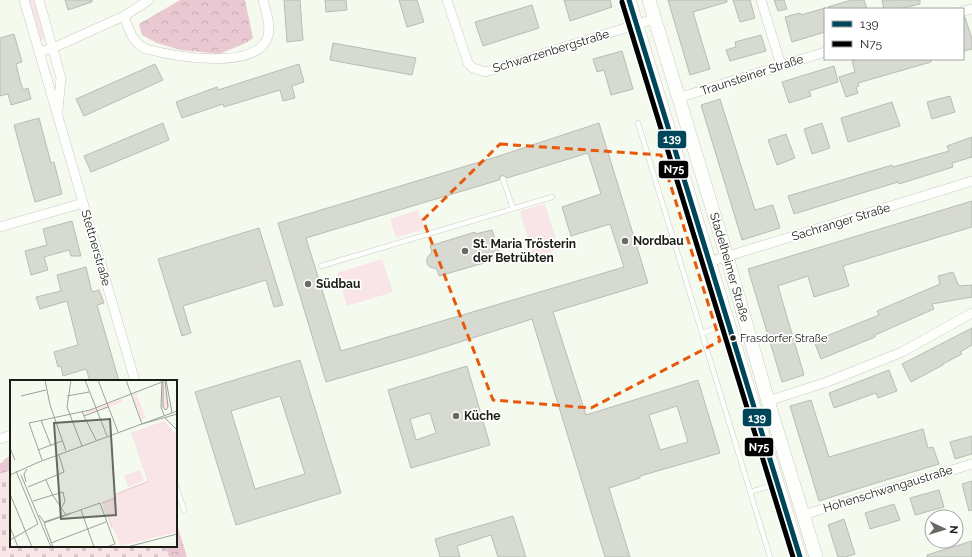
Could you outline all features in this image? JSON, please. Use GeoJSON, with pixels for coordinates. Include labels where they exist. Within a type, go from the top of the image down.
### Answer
{"type":"FeatureCollection","features":[{"type":"Feature","properties":{"kind":"main road","name":"Stadelheimer Straße"},"geometry":{"type":"LineString","coordinates":[[629,0],[800,557]]}},
{"type":"Feature","properties":{"kind":"main road","name":"Stadelheimer Straße"},"geometry":{"type":"LineString","coordinates":[[649,0],[816,557]]}},
{"type":"Feature","properties":{"kind":"street","name":"Stettnerstraße"},"geometry":{"type":"LineString","coordinates":[[24,0],[135,380]]}},
{"type":"Feature","properties":{"kind":"street","name":"Stettnerstraße"},"geometry":{"type":"LineString","coordinates":[[39,0],[61,78],[57,114]]}},
{"type":"Feature","properties":{"kind":"street"},"geometry":{"type":"LineString","coordinates":[[39,52],[53,48],[124,16],[149,0]]}},
{"type":"Feature","properties":{"kind":"street"},"geometry":{"type":"LineString","coordinates":[[124,16],[134,39],[140,46],[146,49],[197,58],[228,58],[256,51],[266,42],[269,28],[263,0]]}},
{"type":"Feature","properties":{"kind":"street","name":"Schwarzenbergstraße"},"geometry":{"type":"LineString","coordinates":[[447,0],[468,64],[472,68],[485,72],[654,19]]}},
{"type":"Feature","properties":{"kind":"street"},"geometry":{"type":"LineString","coordinates":[[762,0],[781,65]]}},
{"type":"Feature","properties":{"kind":"street","name":"Traunsteiner Straße"},"geometry":{"type":"LineString","coordinates":[[678,98],[824,52]]}},
{"type":"Feature","properties":{"kind":"street","name":"Sachranger Straße"},"geometry":{"type":"LineString","coordinates":[[709,262],[972,181]]}},
{"type":"Feature","properties":{"kind":"street"},"geometry":{"type":"LineString","coordinates":[[0,228],[82,203]]}},
{"type":"Feature","properties":{"kind":"street"},"geometry":{"type":"LineString","coordinates":[[768,401],[827,382],[902,352],[972,314]]}},
{"type":"Feature","properties":{"kind":"street"},"geometry":{"type":"LineString","coordinates":[[0,439],[10,436]]}},
{"type":"Feature","properties":{"kind":"street","name":"Hohenschwangaustraße"},"geometry":{"type":"LineString","coordinates":[[803,514],[972,464]]}},
{"type":"Feature","properties":{"kind":"lane"},"geometry":{"type":"LineString","coordinates":[[638,123],[770,557]]}},
{"type":"Feature","properties":{"kind":"lane"},"geometry":{"type":"LineString","coordinates":[[503,179],[513,209]]}},
{"type":"Feature","properties":{"kind":"lane"},"geometry":{"type":"LineString","coordinates":[[321,266],[552,197]]}},
{"type":"Feature","properties":{"kind":"lane"},"geometry":{"type":"LineString","coordinates":[[702,333],[728,324]]}},
{"type":"Feature","properties":{"kind":"lane"},"geometry":{"type":"LineString","coordinates":[[750,492],[777,484]]}},
{"type":"Feature","properties":{"kind":"lane"},"geometry":{"type":"LineString","coordinates":[[177,489],[184,510]]}},
{"type":"Feature","properties":{"kind":"highlighted area"},"geometry":{"type":"Polygon","coordinates":[[[500,144],[661,155],[720,341],[591,408],[493,400],[423,220],[500,144]]]}},
{"type":"Feature","properties":{"kind":"green space"},"geometry":{"type":"Polygon","coordinates":[[[28,0],[35,0],[46,38],[40,40],[28,0]]]}},
{"type":"Feature","properties":{"kind":"green space"},"geometry":{"type":"Polygon","coordinates":[[[180,0],[245,0],[253,38],[246,43],[219,54],[181,50],[157,43],[142,35],[139,24],[180,0]]]}},
{"type":"Feature","properties":{"kind":"green space"},"geometry":{"type":"Polygon","coordinates":[[[545,204],[559,249],[533,257],[520,211],[545,204]]]}},
{"type":"Feature","properties":{"kind":"green space"},"geometry":{"type":"Polygon","coordinates":[[[418,210],[424,229],[396,238],[390,219],[418,210]]]}},
{"type":"Feature","properties":{"kind":"green space"},"geometry":{"type":"Polygon","coordinates":[[[382,259],[393,292],[347,306],[337,273],[382,259]]]}},
{"type":"Feature","properties":{"kind":"green space"},"geometry":{"type":"Polygon","coordinates":[[[10,457],[10,470],[0,474],[0,463],[10,457]]]}},
{"type":"Feature","properties":{"kind":"green space"},"geometry":{"type":"Polygon","coordinates":[[[10,470],[10,547],[165,547],[169,557],[0,557],[0,474],[10,470]]]}},
{"type":"Feature","properties":{"kind":"green space"},"geometry":{"type":"Polygon","coordinates":[[[177,524],[187,557],[169,557],[165,547],[177,547],[177,524]]]}},
{"type":"Feature","properties":{"kind":"building"},"geometry":{"type":"Polygon","coordinates":[[[65,0],[92,0],[92,2],[68,10],[65,0]]]}},
{"type":"Feature","properties":{"kind":"building"},"geometry":{"type":"Polygon","coordinates":[[[284,0],[300,0],[303,40],[287,42],[284,0]]]}},
{"type":"Feature","properties":{"kind":"building"},"geometry":{"type":"Polygon","coordinates":[[[325,0],[346,0],[347,10],[326,12],[325,0]]]}},
{"type":"Feature","properties":{"kind":"building"},"geometry":{"type":"Polygon","coordinates":[[[399,0],[417,0],[424,22],[407,27],[399,0]]]}},
{"type":"Feature","properties":{"kind":"building"},"geometry":{"type":"Polygon","coordinates":[[[564,0],[610,0],[612,7],[570,21],[564,0]]]}},
{"type":"Feature","properties":{"kind":"building"},"geometry":{"type":"Polygon","coordinates":[[[668,0],[727,0],[727,2],[693,12],[710,69],[690,75],[668,0]]]}},
{"type":"Feature","properties":{"kind":"building"},"geometry":{"type":"Polygon","coordinates":[[[733,0],[750,0],[755,18],[740,22],[733,0]]]}},
{"type":"Feature","properties":{"kind":"building"},"geometry":{"type":"Polygon","coordinates":[[[774,0],[784,0],[787,9],[778,11],[774,0]]]}},
{"type":"Feature","properties":{"kind":"building"},"geometry":{"type":"Polygon","coordinates":[[[851,0],[864,0],[867,8],[828,8],[851,0]]]}},
{"type":"Feature","properties":{"kind":"building"},"geometry":{"type":"Polygon","coordinates":[[[882,0],[920,0],[920,4],[903,8],[884,8],[882,0]]]}},
{"type":"Feature","properties":{"kind":"building"},"geometry":{"type":"Polygon","coordinates":[[[532,5],[539,28],[483,46],[475,22],[532,5]]]}},
{"type":"Feature","properties":{"kind":"building"},"geometry":{"type":"Polygon","coordinates":[[[824,8],[824,32],[792,42],[785,17],[800,13],[801,15],[824,8]]]}},
{"type":"Feature","properties":{"kind":"building"},"geometry":{"type":"Polygon","coordinates":[[[964,17],[972,39],[972,49],[964,51],[964,17]]]}},
{"type":"Feature","properties":{"kind":"building"},"geometry":{"type":"Polygon","coordinates":[[[14,34],[22,62],[16,64],[20,80],[23,90],[28,88],[31,99],[11,105],[8,94],[0,96],[0,38],[14,34]]]}},
{"type":"Feature","properties":{"kind":"building"},"geometry":{"type":"Polygon","coordinates":[[[761,35],[766,51],[730,61],[726,50],[736,47],[735,42],[761,35]]]}},
{"type":"Feature","properties":{"kind":"building"},"geometry":{"type":"Polygon","coordinates":[[[333,43],[416,58],[412,75],[330,60],[333,43]]]}},
{"type":"Feature","properties":{"kind":"building"},"geometry":{"type":"Polygon","coordinates":[[[622,51],[633,89],[611,95],[604,70],[597,72],[593,59],[622,51]]]}},
{"type":"Feature","properties":{"kind":"building"},"geometry":{"type":"Polygon","coordinates":[[[931,60],[931,62],[858,83],[859,86],[856,87],[858,93],[846,97],[839,77],[855,72],[852,61],[931,60]]]}},
{"type":"Feature","properties":{"kind":"building"},"geometry":{"type":"Polygon","coordinates":[[[155,64],[163,80],[84,116],[76,99],[155,64]]]}},
{"type":"Feature","properties":{"kind":"building"},"geometry":{"type":"Polygon","coordinates":[[[299,64],[304,82],[292,86],[295,98],[283,101],[280,90],[224,107],[223,104],[182,118],[176,102],[217,87],[218,90],[299,64]]]}},
{"type":"Feature","properties":{"kind":"building"},"geometry":{"type":"Polygon","coordinates":[[[834,66],[838,82],[809,91],[811,96],[789,103],[782,82],[834,66]]]}},
{"type":"Feature","properties":{"kind":"building"},"geometry":{"type":"Polygon","coordinates":[[[950,96],[955,112],[932,119],[927,102],[950,96]]]}},
{"type":"Feature","properties":{"kind":"building"},"geometry":{"type":"Polygon","coordinates":[[[720,99],[755,210],[773,205],[780,228],[742,240],[701,105],[720,99]]]}},
{"type":"Feature","properties":{"kind":"building"},"geometry":{"type":"Polygon","coordinates":[[[892,102],[900,126],[848,142],[841,118],[892,102]]]}},
{"type":"Feature","properties":{"kind":"building"},"geometry":{"type":"Polygon","coordinates":[[[39,118],[51,163],[54,162],[62,194],[35,202],[14,125],[39,118]]]}},
{"type":"Feature","properties":{"kind":"building"},"geometry":{"type":"Polygon","coordinates":[[[163,123],[169,140],[91,172],[84,156],[163,123]]]}},
{"type":"Feature","properties":{"kind":"building"},"geometry":{"type":"Polygon","coordinates":[[[599,123],[648,283],[553,312],[586,415],[698,380],[720,453],[640,476],[640,478],[609,488],[630,557],[605,557],[532,319],[419,355],[326,382],[278,223],[496,157],[599,123]],[[588,153],[507,178],[502,175],[499,180],[306,238],[341,351],[624,267],[610,224],[571,236],[562,207],[601,194],[588,153]],[[677,406],[649,415],[660,450],[688,442],[677,406]]]}},
{"type":"Feature","properties":{"kind":"building"},"geometry":{"type":"Polygon","coordinates":[[[822,123],[830,148],[812,154],[804,129],[822,123]]]}},
{"type":"Feature","properties":{"kind":"building"},"geometry":{"type":"Polygon","coordinates":[[[786,134],[795,158],[777,165],[768,140],[786,134]]]}},
{"type":"Feature","properties":{"kind":"building"},"geometry":{"type":"Polygon","coordinates":[[[972,137],[972,157],[952,163],[953,167],[899,184],[898,182],[794,214],[788,196],[892,165],[893,167],[949,151],[947,146],[972,137]]]}},
{"type":"Feature","properties":{"kind":"building"},"geometry":{"type":"Polygon","coordinates":[[[972,201],[972,227],[843,266],[849,286],[814,297],[808,276],[778,286],[804,375],[782,382],[748,269],[972,201]]]}},
{"type":"Feature","properties":{"kind":"building"},"geometry":{"type":"Polygon","coordinates":[[[72,221],[81,256],[71,256],[69,250],[44,257],[48,270],[31,275],[25,251],[47,245],[43,229],[72,221]]]}},
{"type":"Feature","properties":{"kind":"building"},"geometry":{"type":"Polygon","coordinates":[[[259,228],[283,305],[274,307],[266,280],[183,306],[191,333],[182,336],[158,259],[259,228]]]}},
{"type":"Feature","properties":{"kind":"building","name":"St. Maria Trösterin der Betrübten"},"geometry":{"type":"Polygon","coordinates":[[[492,230],[500,256],[483,261],[484,263],[439,276],[437,269],[430,267],[427,264],[427,258],[432,252],[430,246],[475,232],[475,234],[492,230]]]}},
{"type":"Feature","properties":{"kind":"building"},"geometry":{"type":"Polygon","coordinates":[[[86,267],[92,292],[99,290],[104,303],[97,305],[119,380],[90,380],[86,369],[63,376],[61,366],[58,367],[54,352],[78,345],[67,301],[40,309],[36,297],[61,291],[57,275],[86,267]]]}},
{"type":"Feature","properties":{"kind":"building"},"geometry":{"type":"Polygon","coordinates":[[[953,272],[959,286],[972,285],[972,297],[932,304],[934,309],[875,335],[875,337],[821,359],[814,341],[879,315],[877,311],[940,284],[938,276],[953,272]]]}},
{"type":"Feature","properties":{"kind":"building"},"geometry":{"type":"Polygon","coordinates":[[[972,328],[972,345],[960,352],[962,354],[911,382],[902,364],[972,328]]]}},
{"type":"Feature","properties":{"kind":"building"},"geometry":{"type":"Polygon","coordinates":[[[300,360],[341,493],[236,525],[195,392],[300,360]],[[280,396],[231,411],[255,489],[305,474],[280,396]]]}},
{"type":"Feature","properties":{"kind":"building","name":"Küche"},"geometry":{"type":"Polygon","coordinates":[[[467,366],[490,445],[411,468],[388,390],[467,366]],[[430,413],[410,419],[416,440],[436,433],[430,413]]]}},
{"type":"Feature","properties":{"kind":"building"},"geometry":{"type":"Polygon","coordinates":[[[889,370],[897,391],[878,398],[876,393],[834,408],[829,393],[889,370]]]}},
{"type":"Feature","properties":{"kind":"building"},"geometry":{"type":"Polygon","coordinates":[[[811,400],[829,457],[923,429],[928,448],[933,447],[939,464],[819,501],[790,406],[811,400]]]}},
{"type":"Feature","properties":{"kind":"building"},"geometry":{"type":"Polygon","coordinates":[[[972,436],[972,454],[955,459],[950,442],[972,436]]]}},
{"type":"Feature","properties":{"kind":"building"},"geometry":{"type":"Polygon","coordinates":[[[972,481],[972,510],[969,511],[962,484],[972,481]]]}},
{"type":"Feature","properties":{"kind":"building"},"geometry":{"type":"Polygon","coordinates":[[[939,490],[944,507],[937,509],[924,509],[924,513],[915,515],[910,498],[939,490]]]}},
{"type":"Feature","properties":{"kind":"building"},"geometry":{"type":"Polygon","coordinates":[[[894,504],[900,520],[870,529],[865,513],[894,504]]]}},
{"type":"Feature","properties":{"kind":"building"},"geometry":{"type":"Polygon","coordinates":[[[513,516],[526,557],[498,557],[491,535],[457,546],[460,557],[440,557],[435,539],[513,516]]]}},
{"type":"Feature","properties":{"kind":"building"},"geometry":{"type":"Polygon","coordinates":[[[844,519],[855,554],[846,557],[838,557],[828,525],[844,519]]]}},
{"type":"Feature","properties":{"kind":"building"},"geometry":{"type":"Polygon","coordinates":[[[972,541],[972,557],[927,557],[927,555],[946,549],[964,549],[964,543],[972,541]]]}},
{"type":"Feature","properties":{"kind":"transit line","name":"139"},"geometry":{"type":"LineString","coordinates":[[629,0],[800,557]]}},
{"type":"Feature","properties":{"kind":"transit line","name":"N75"},"geometry":{"type":"LineString","coordinates":[[622,2],[793,557]]}},
{"type":"Feature","properties":{"kind":"place","name":"Nordbau"},"geometry":{"type":"Point","coordinates":[625,241]}},
{"type":"Feature","properties":{"kind":"place","name":"St. Maria Trösterin der Betrübten"},"geometry":{"type":"Point","coordinates":[465,251]}},
{"type":"Feature","properties":{"kind":"place","name":"Südbau"},"geometry":{"type":"Point","coordinates":[308,284]}},
{"type":"Feature","properties":{"kind":"place","name":"Frasdorfer Straße"},"geometry":{"type":"Point","coordinates":[733,338]}},
{"type":"Feature","properties":{"kind":"place","name":"Küche"},"geometry":{"type":"Point","coordinates":[456,416]}}]}
